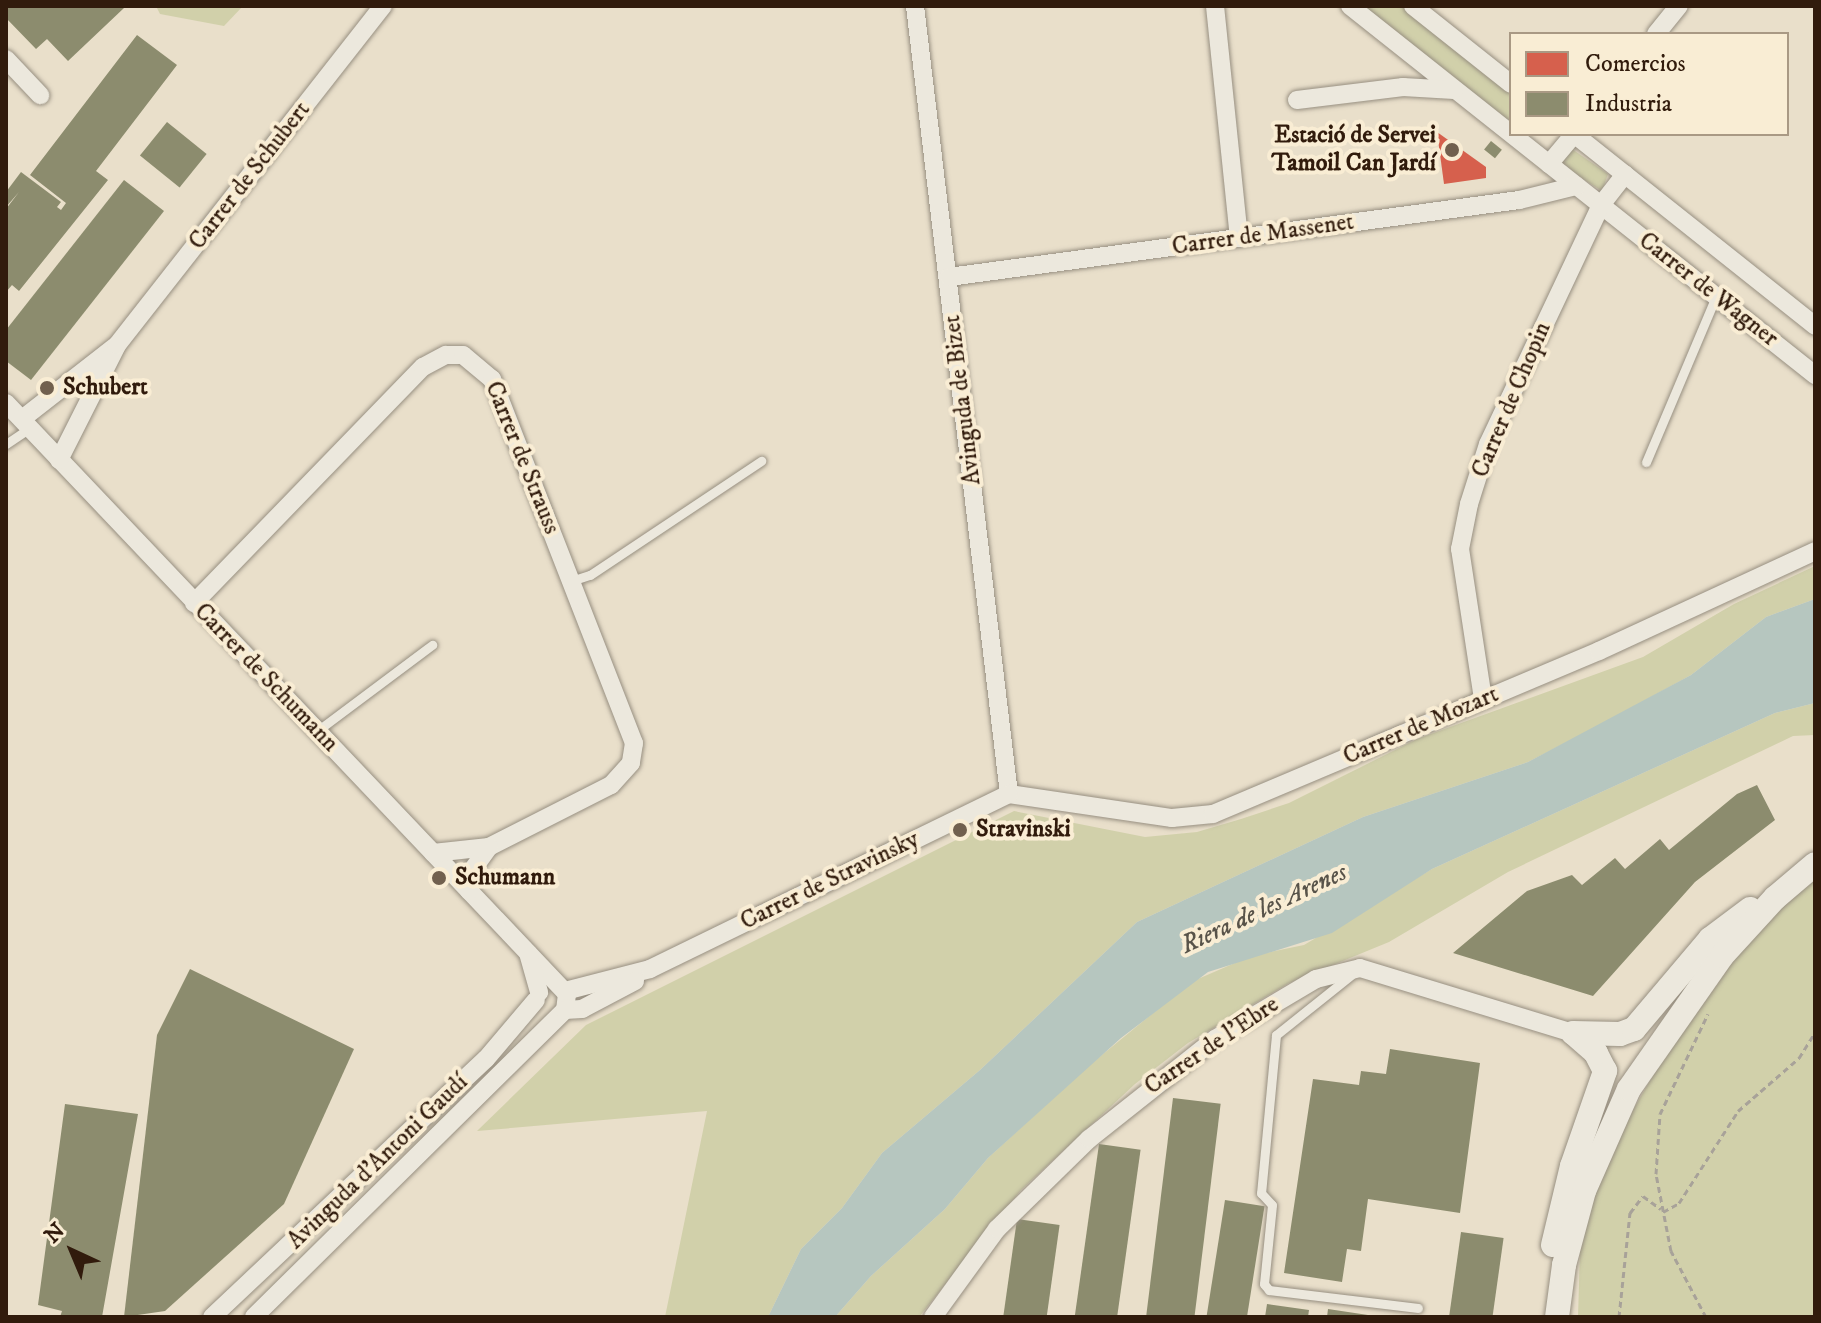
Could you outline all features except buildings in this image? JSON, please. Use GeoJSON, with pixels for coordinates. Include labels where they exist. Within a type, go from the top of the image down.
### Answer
{"type":"FeatureCollection","features":[{"type":"Feature","properties":{"kind":"main road"},"geometry":{"type":"LineString","coordinates":[[1557,1317],[1574,1221],[1595,1161],[1629,1089],[1694,993],[1761,912],[1815,864]]}},
{"type":"Feature","properties":{"kind":"main road"},"geometry":{"type":"LineString","coordinates":[[1573,1033],[1620,1034],[1634,1029],[1710,939],[1792,883]]}},
{"type":"Feature","properties":{"kind":"main road"},"geometry":{"type":"LineString","coordinates":[[1545,1317],[1562,1202],[1605,1071],[1596,1053],[1573,1033]]}},
{"type":"Feature","properties":{"kind":"street","name":"Carrer de Schubert"},"geometry":{"type":"LineString","coordinates":[[26,424],[117,345],[383,6]]}},
{"type":"Feature","properties":{"kind":"street","name":"Avinguda de Bizet"},"geometry":{"type":"LineString","coordinates":[[915,6],[1009,794]]}},
{"type":"Feature","properties":{"kind":"street"},"geometry":{"type":"LineString","coordinates":[[1215,6],[1239,238]]}},
{"type":"Feature","properties":{"kind":"street","name":"Carrer de Wagner"},"geometry":{"type":"LineString","coordinates":[[1350,6],[1509,133]]}},
{"type":"Feature","properties":{"kind":"street"},"geometry":{"type":"LineString","coordinates":[[1413,6],[1509,82]]}},
{"type":"Feature","properties":{"kind":"street"},"geometry":{"type":"LineString","coordinates":[[1658,32],[1679,6]]}},
{"type":"Feature","properties":{"kind":"street"},"geometry":{"type":"LineString","coordinates":[[6,59],[40,95]]}},
{"type":"Feature","properties":{"kind":"street"},"geometry":{"type":"LineString","coordinates":[[1297,100],[1403,87],[1454,90]]}},
{"type":"Feature","properties":{"kind":"street","name":"Carrer de Wagner"},"geometry":{"type":"LineString","coordinates":[[1513,136],[1815,375]]}},
{"type":"Feature","properties":{"kind":"street","name":"Carrer de Wagner"},"geometry":{"type":"LineString","coordinates":[[1549,164],[1572,136]]}},
{"type":"Feature","properties":{"kind":"street","name":"Carrer de Wagner"},"geometry":{"type":"LineString","coordinates":[[1577,136],[1815,326]]}},
{"type":"Feature","properties":{"kind":"street"},"geometry":{"type":"LineString","coordinates":[[1601,205],[1625,174]]}},
{"type":"Feature","properties":{"kind":"street","name":"Carrer de Massenet"},"geometry":{"type":"LineString","coordinates":[[949,277],[1519,200],[1576,186]]}},
{"type":"Feature","properties":{"kind":"street","name":"Carrer de Chopin"},"geometry":{"type":"LineString","coordinates":[[1483,699],[1460,549],[1469,504],[1488,444],[1601,205]]}},
{"type":"Feature","properties":{"kind":"street","name":"Carrer de Schubert"},"geometry":{"type":"LineString","coordinates":[[59,460],[117,345]]}},
{"type":"Feature","properties":{"kind":"street","name":"Carrer de Strauss"},"geometry":{"type":"LineString","coordinates":[[194,603],[423,367],[446,355],[463,355],[492,379],[634,743],[631,763],[611,785],[489,847],[433,853]]}},
{"type":"Feature","properties":{"kind":"street","name":"Carrer de Schumann"},"geometry":{"type":"LineString","coordinates":[[6,403],[528,953],[563,1000]]}},
{"type":"Feature","properties":{"kind":"street","name":"Carrer de Mozart"},"geometry":{"type":"LineString","coordinates":[[1009,794],[1172,818],[1213,814],[1282,789],[1815,551]]}},
{"type":"Feature","properties":{"kind":"street","name":"Carrer de Stravinsky"},"geometry":{"type":"LineString","coordinates":[[538,996],[547,985],[563,1000],[650,969],[1009,794]]}},
{"type":"Feature","properties":{"kind":"street"},"geometry":{"type":"LineString","coordinates":[[469,891],[468,876],[489,847]]}},
{"type":"Feature","properties":{"kind":"street","name":"Carrer de Schumann"},"geometry":{"type":"LineString","coordinates":[[528,953],[538,996]]}},
{"type":"Feature","properties":{"kind":"street"},"geometry":{"type":"LineString","coordinates":[[1360,968],[1573,1033]]}},
{"type":"Feature","properties":{"kind":"street","name":"Carrer de l'Ebre"},"geometry":{"type":"LineString","coordinates":[[933,1317],[953,1284],[1035,1187],[1150,1086],[1215,1039],[1316,979],[1360,968]]}},
{"type":"Feature","properties":{"kind":"street"},"geometry":{"type":"LineString","coordinates":[[538,996],[548,1016],[563,1000]]}},
{"type":"Feature","properties":{"kind":"street","name":"Avinguda d'Antoni Gaudí"},"geometry":{"type":"LineString","coordinates":[[212,1317],[486,1059],[538,996]]}},
{"type":"Feature","properties":{"kind":"street","name":"Avinguda d'Antoni Gaudí"},"geometry":{"type":"LineString","coordinates":[[254,1317],[563,1000]]}},
{"type":"Feature","properties":{"kind":"lane"},"geometry":{"type":"LineString","coordinates":[[1646,462],[1716,296]]}},
{"type":"Feature","properties":{"kind":"lane"},"geometry":{"type":"LineString","coordinates":[[6,444],[26,424]]}},
{"type":"Feature","properties":{"kind":"lane"},"geometry":{"type":"LineString","coordinates":[[571,581],[590,575],[761,461]]}},
{"type":"Feature","properties":{"kind":"lane"},"geometry":{"type":"LineString","coordinates":[[317,731],[432,645]]}},
{"type":"Feature","properties":{"kind":"lane"},"geometry":{"type":"LineString","coordinates":[[1360,968],[1276,1035],[1261,1193],[1272,1205],[1264,1284],[1269,1290],[1418,1308]]}},
{"type":"Feature","properties":{"kind":"path"},"geometry":{"type":"LineString","coordinates":[[1694,993],[1712,1006],[1660,1114],[1656,1174],[1671,1251],[1706,1317]]}},
{"type":"Feature","properties":{"kind":"path"},"geometry":{"type":"LineString","coordinates":[[1663,1212],[1679,1203],[1738,1111],[1799,1058],[1815,1032]]}},
{"type":"Feature","properties":{"kind":"path"},"geometry":{"type":"LineString","coordinates":[[1619,1317],[1630,1213],[1643,1196],[1655,1201],[1663,1212]]}},
{"type":"Feature","properties":{"kind":"green space"},"geometry":{"type":"Polygon","coordinates":[[[156,6],[243,6],[224,26],[160,14],[156,6]]]}},
{"type":"Feature","properties":{"kind":"green space"},"geometry":{"type":"Polygon","coordinates":[[[1360,6],[1401,6],[1509,91],[1509,124],[1360,6]]]}},
{"type":"Feature","properties":{"kind":"green space"},"geometry":{"type":"Polygon","coordinates":[[[1572,149],[1608,174],[1602,191],[1564,167],[1561,161],[1572,149]]]}},
{"type":"Feature","properties":{"kind":"green space"},"geometry":{"type":"Polygon","coordinates":[[[1815,566],[1815,599],[1766,617],[1691,675],[1598,726],[1528,762],[1363,817],[1137,922],[980,1070],[882,1153],[842,1208],[801,1249],[768,1317],[665,1317],[707,1111],[477,1131],[586,1025],[1014,811],[1145,837],[1197,832],[1241,819],[1289,803],[1417,739],[1643,657],[1734,604],[1815,566]]]}},
{"type":"Feature","properties":{"kind":"green space"},"geometry":{"type":"Polygon","coordinates":[[[1815,703],[1815,735],[1793,736],[1508,872],[1389,942],[1289,983],[1188,1043],[1135,1084],[1021,1190],[919,1317],[835,1317],[871,1276],[945,1209],[988,1158],[1086,1068],[1191,982],[1251,956],[1304,945],[1432,869],[1775,713],[1815,703]]]}},
{"type":"Feature","properties":{"kind":"green space"},"geometry":{"type":"Polygon","coordinates":[[[1815,876],[1815,1317],[1578,1317],[1580,1250],[1593,1198],[1619,1134],[1687,1017],[1747,940],[1815,876]]]}},
{"type":"Feature","properties":{"kind":"water","name":"Riera de les Arenes"},"geometry":{"type":"Polygon","coordinates":[[[1815,599],[1815,703],[1775,713],[1432,869],[1332,933],[1208,972],[1121,1038],[988,1158],[945,1209],[871,1276],[835,1317],[768,1317],[801,1249],[842,1208],[882,1153],[980,1070],[1137,922],[1363,817],[1528,762],[1691,675],[1766,617],[1815,599]]]}},
{"type":"Feature","properties":{"kind":"place","name":"Estació de Servei Tamoil Can Jardí"},"geometry":{"type":"Point","coordinates":[1452,150]}},
{"type":"Feature","properties":{"kind":"place","name":"Schubert"},"geometry":{"type":"Point","coordinates":[47,388]}},
{"type":"Feature","properties":{"kind":"place","name":"Stravinski"},"geometry":{"type":"Point","coordinates":[960,830]}},
{"type":"Feature","properties":{"kind":"place","name":"Schumann"},"geometry":{"type":"Point","coordinates":[439,878]}}]}
